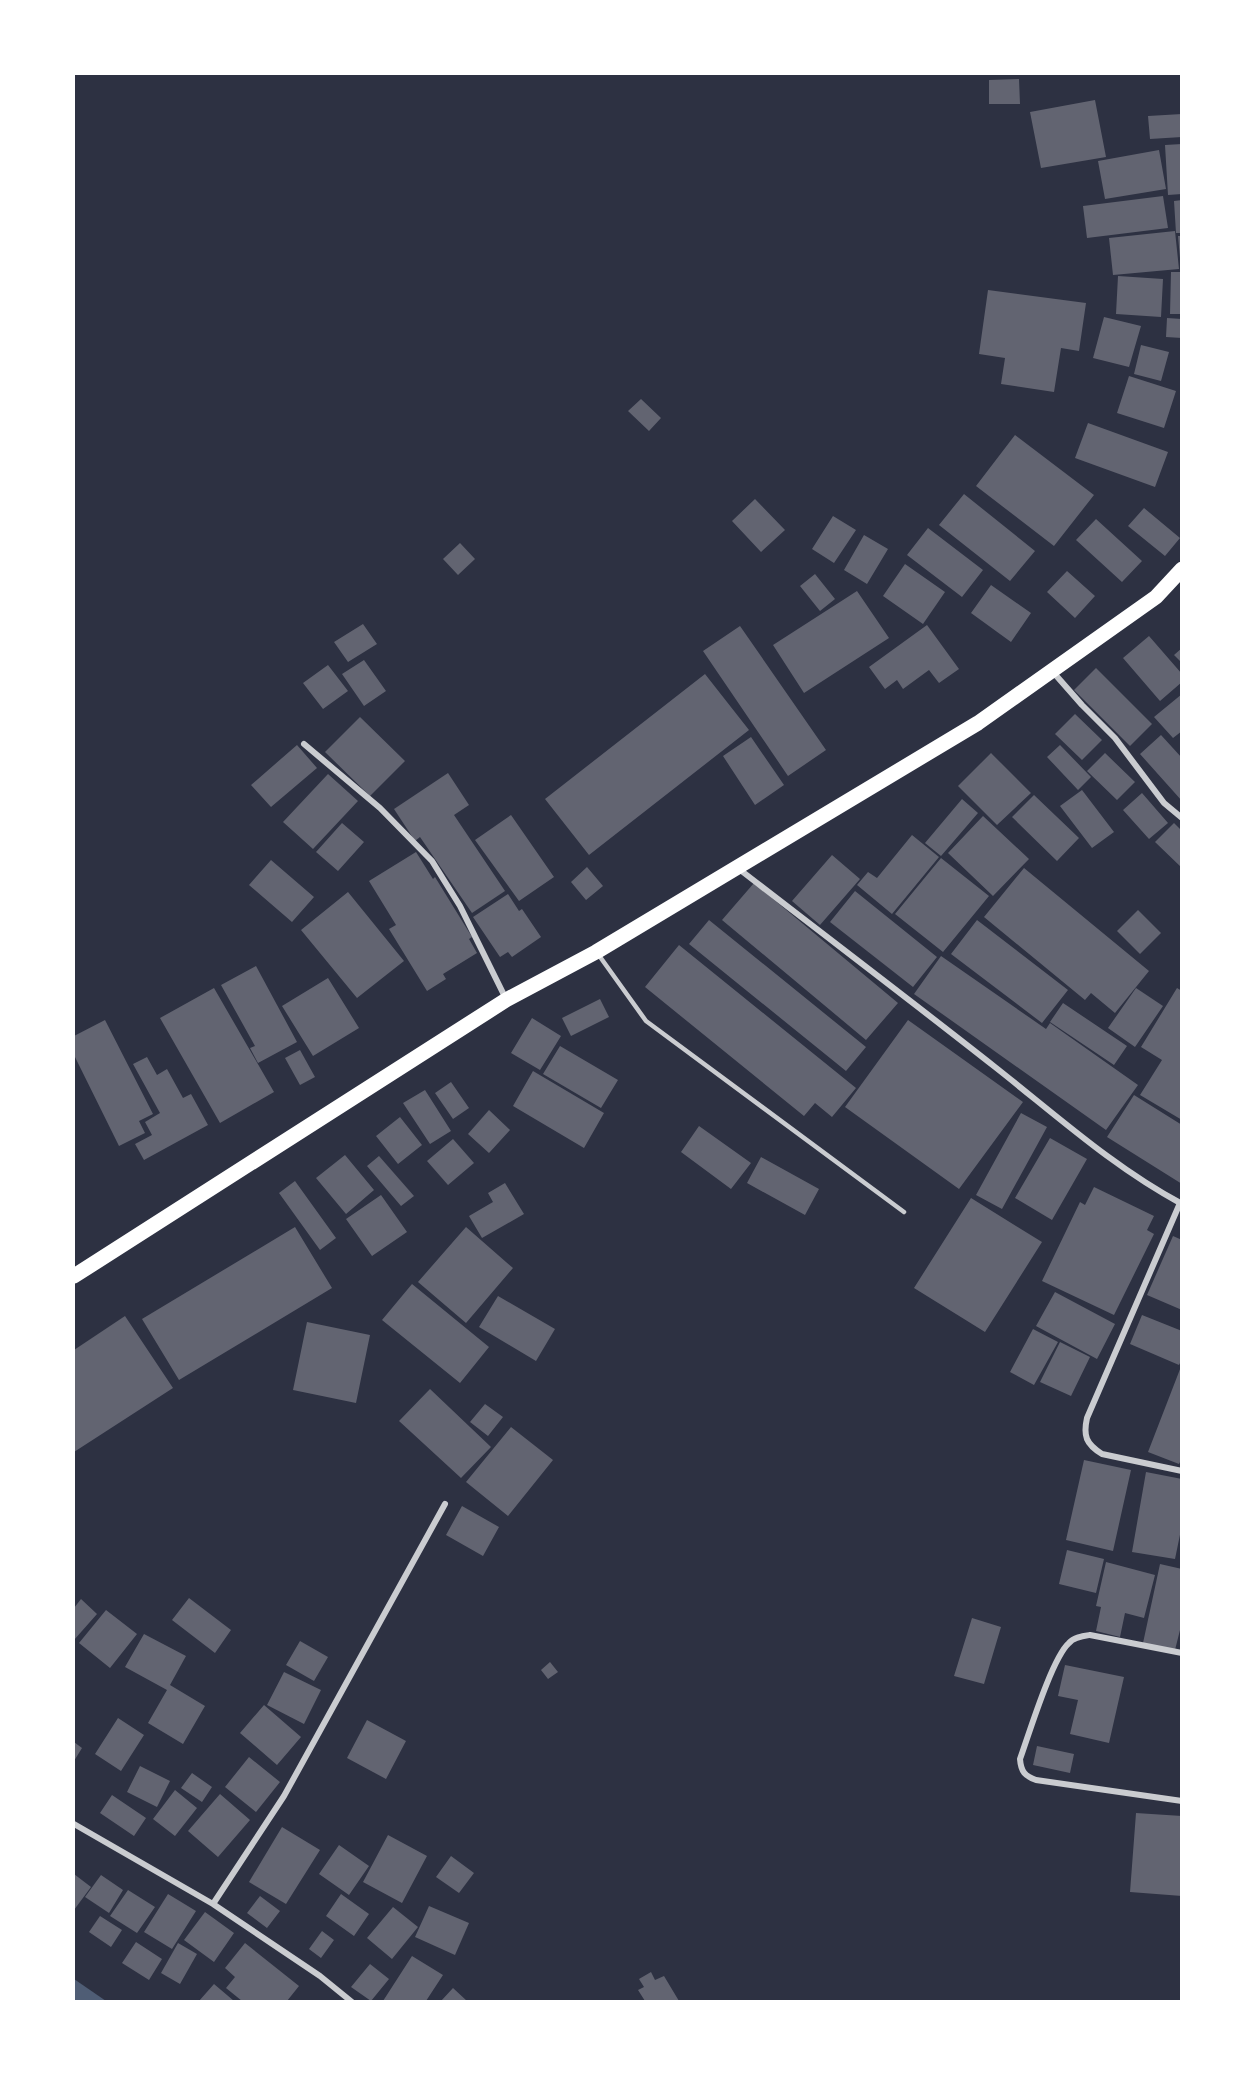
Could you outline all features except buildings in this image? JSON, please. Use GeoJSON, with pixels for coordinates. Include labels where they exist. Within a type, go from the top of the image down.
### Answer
{"type":"FeatureCollection","features":[{"type":"Feature","properties":{"kind":"main road"},"geometry":{"type":"LineString","coordinates":[[74,1276],[506,1000],[596,952],[978,723],[1156,597],[1182,569]]}},
{"type":"Feature","properties":{"kind":"street"},"geometry":{"type":"LineString","coordinates":[[1052,672],[1115,738],[1164,803],[1182,818]]}},
{"type":"Feature","properties":{"kind":"street"},"geometry":{"type":"LineString","coordinates":[[304,744],[380,808],[432,861],[460,906],[506,1000]]}},
{"type":"Feature","properties":{"kind":"street"},"geometry":{"type":"LineString","coordinates":[[736,867],[995,1067],[1111,1160],[1181,1204],[1087,1418],[1084,1430],[1086,1441],[1091,1448],[1102,1454],[1182,1471]]}},
{"type":"Feature","properties":{"kind":"street"},"geometry":{"type":"LineString","coordinates":[[213,1904],[284,1796],[446,1504]]}},
{"type":"Feature","properties":{"kind":"street"},"geometry":{"type":"LineString","coordinates":[[1182,1653],[1090,1635],[1080,1636],[1069,1642],[1058,1659],[1020,1760],[1021,1770],[1025,1775],[1036,1780],[1182,1801]]}},
{"type":"Feature","properties":{"kind":"street"},"geometry":{"type":"LineString","coordinates":[[74,1824],[213,1904],[320,1976],[352,2001]]}},
{"type":"Feature","properties":{"kind":"lane"},"geometry":{"type":"LineString","coordinates":[[596,952],[646,1021],[904,1212]]}},
{"type":"Feature","properties":{"kind":"water"},"geometry":{"type":"Polygon","coordinates":[[[74,1979],[106,2001],[74,2001],[74,1979]]]}}]}
